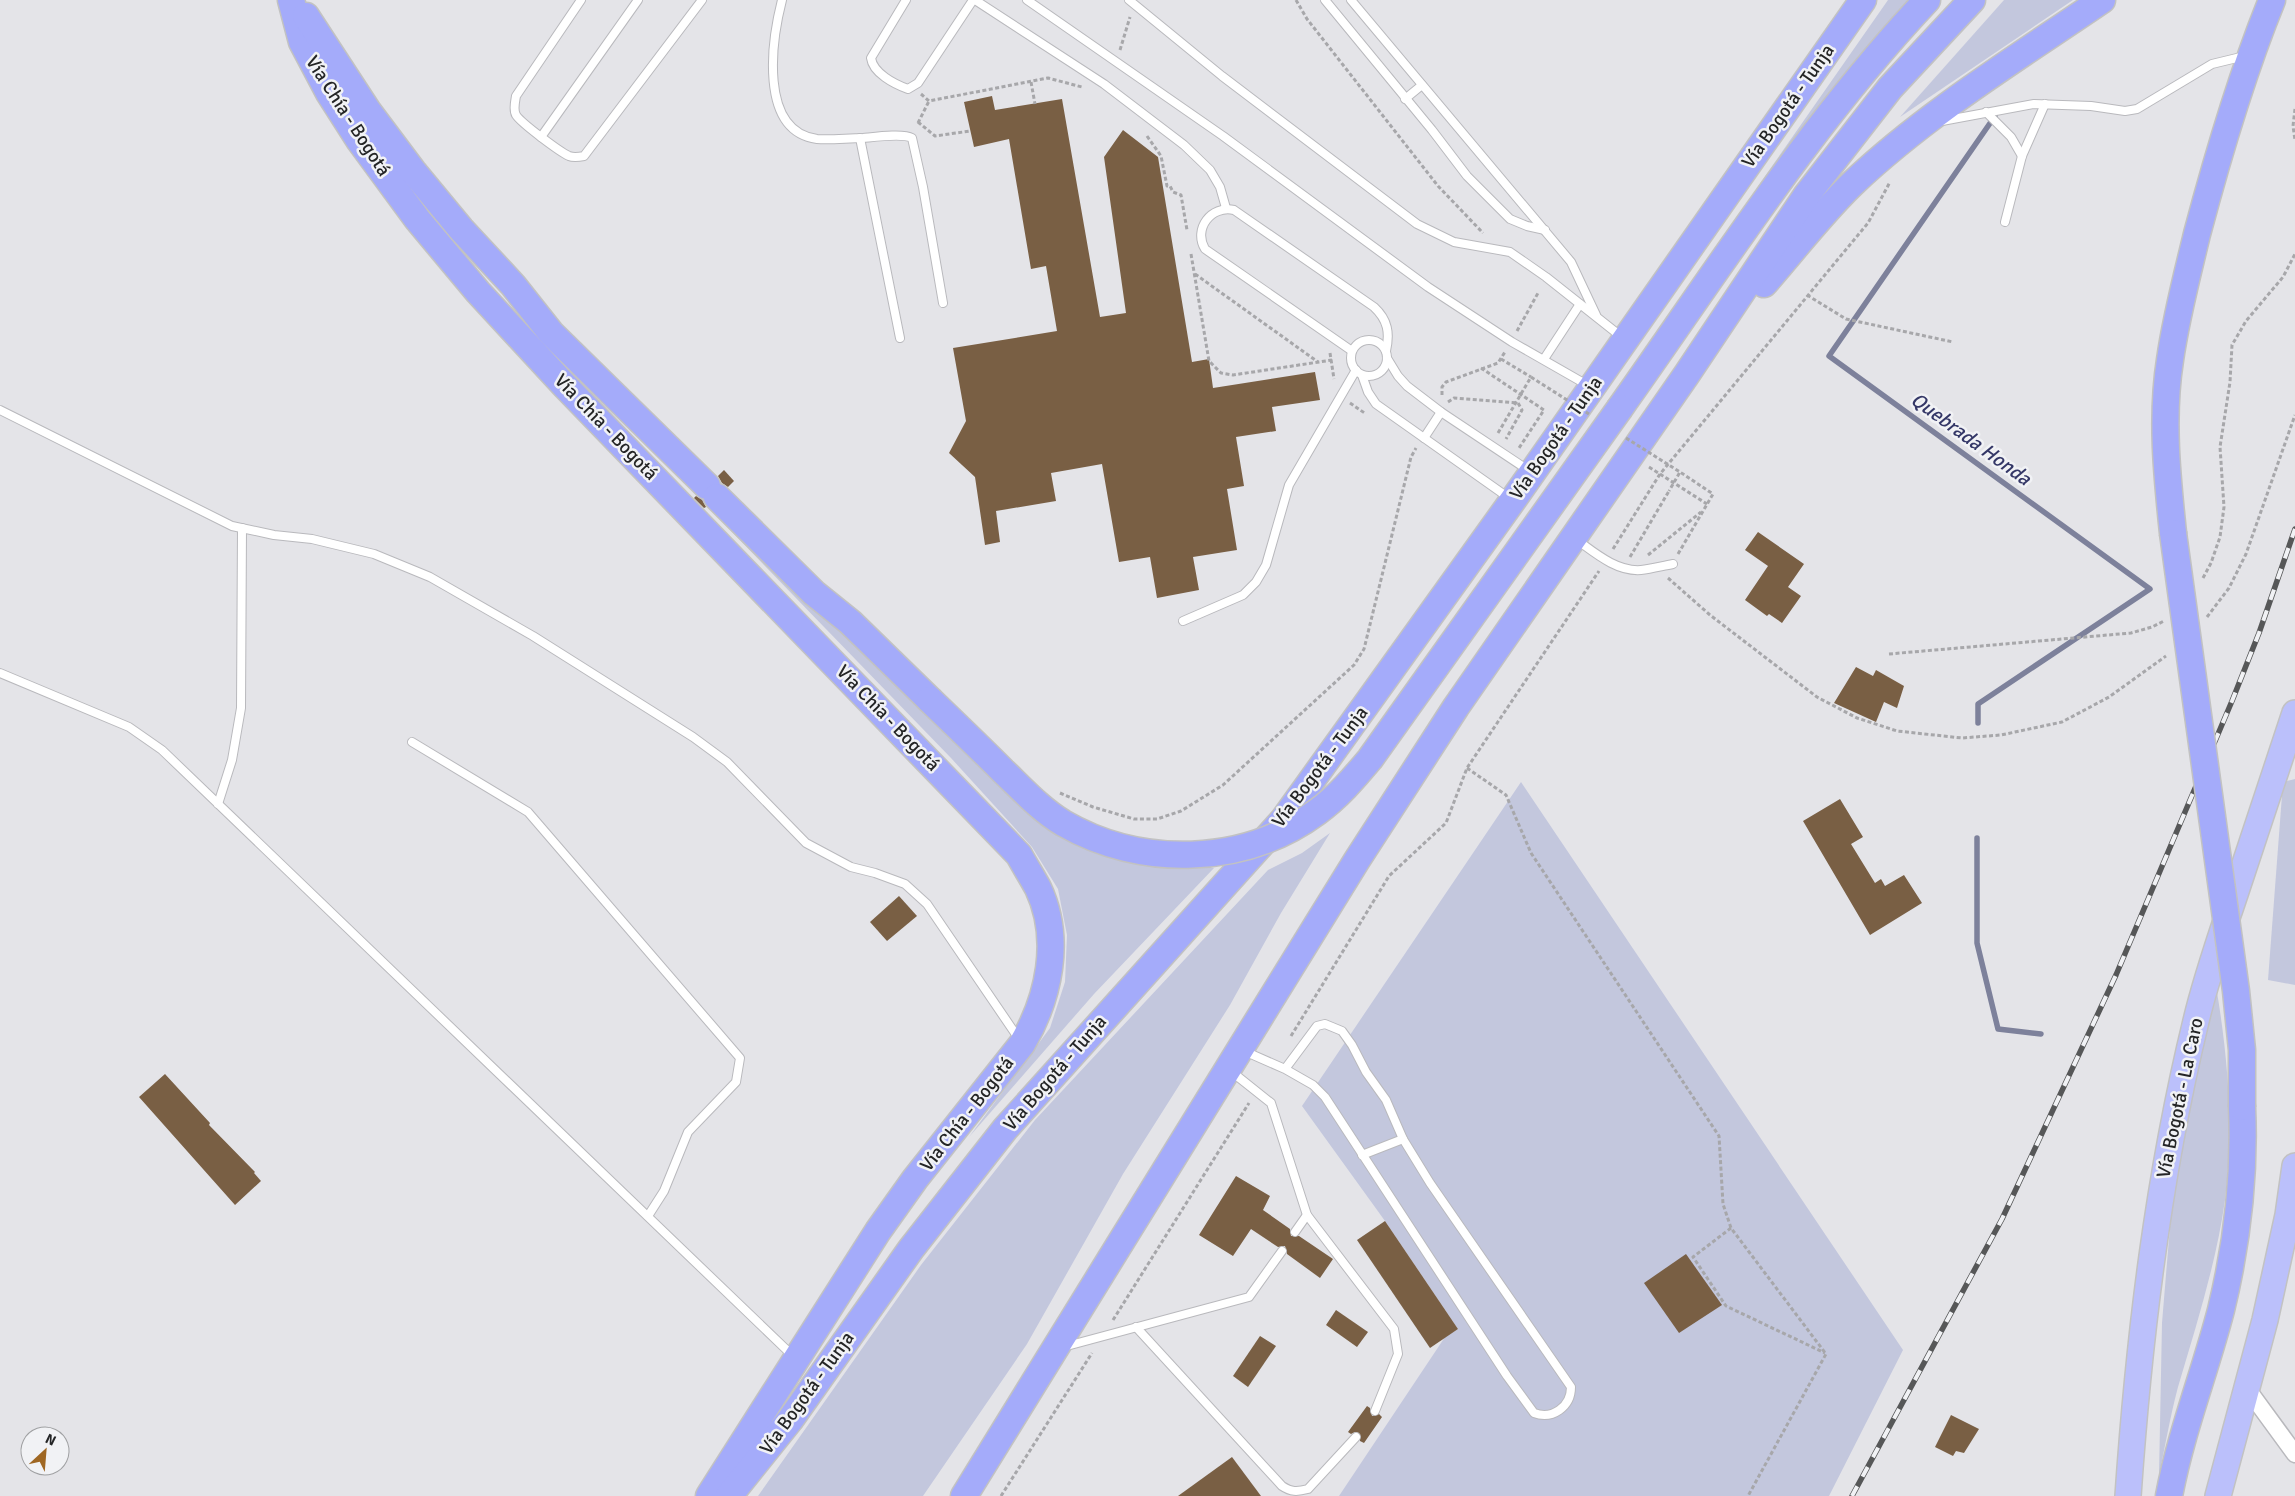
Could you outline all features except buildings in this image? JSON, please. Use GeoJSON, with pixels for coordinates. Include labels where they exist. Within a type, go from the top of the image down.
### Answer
{"type":"FeatureCollection","features":[{"type":"Feature","properties":{"kind":"highway","name":"Vía Chía - Bogotá"},"geometry":{"type":"LineString","coordinates":[[291,0],[302,42],[329,93],[359,140],[417,219],[478,292],[564,385],[1019,855],[1039,890],[1048,920],[1049,975],[1034,1023],[1022,1044],[915,1179],[878,1231],[709,1496]]}},
{"type":"Feature","properties":{"kind":"highway"},"geometry":{"type":"LineString","coordinates":[[297,0],[368,110],[408,164],[461,229],[513,285],[558,326],[711,487],[738,518],[814,593],[850,622],[1036,803],[1063,823],[1108,844],[1146,853],[1195,856],[1228,851],[1281,834],[1317,812],[1346,787],[1370,758],[1849,89],[1927,0]]}},
{"type":"Feature","properties":{"kind":"highway","name":"Vía Bogotá - Tunja"},"geometry":{"type":"LineString","coordinates":[[729,1496],[790,1420],[911,1249],[999,1137],[1089,1034],[1284,819],[1512,500],[1521,466],[1591,387],[1863,0]]}},
{"type":"Feature","properties":{"kind":"highway"},"geometry":{"type":"LineString","coordinates":[[970,1493],[1056,1349],[1415,769],[1687,374],[1806,196],[1890,88],[1972,0]]}},
{"type":"Feature","properties":{"kind":"highway"},"geometry":{"type":"LineString","coordinates":[[1687,374],[1850,186],[1920,126],[2102,0]]}},
{"type":"Feature","properties":{"kind":"highway"},"geometry":{"type":"LineString","coordinates":[[2169,1496],[2176,1458],[2220,1310],[2232,1253],[2244,1140],[2242,1050],[2236,991],[2173,534],[2166,470],[2166,409],[2170,361],[2182,294],[2206,199],[2251,54],[2272,0]]}},
{"type":"Feature","properties":{"kind":"highway"},"geometry":{"type":"LineString","coordinates":[[711,487],[822,585],[850,622]]}},
{"type":"Feature","properties":{"kind":"main road","name":"Vía Bogotá - La Caro"},"geometry":{"type":"LineString","coordinates":[[2128,1496],[2132,1441],[2154,1238],[2162,1183],[2196,1020],[2213,961],[2295,713]]}},
{"type":"Feature","properties":{"kind":"main road"},"geometry":{"type":"LineString","coordinates":[[2218,1496],[2265,1320],[2288,1215],[2295,1166]]}},
{"type":"Feature","properties":{"kind":"street"},"geometry":{"type":"LineString","coordinates":[[2246,1387],[2295,1454]]}},
{"type":"Feature","properties":{"kind":"lane"},"geometry":{"type":"LineString","coordinates":[[581,0],[516,96],[514,105],[516,115],[541,137],[569,156],[584,156],[702,0]]}},
{"type":"Feature","properties":{"kind":"lane"},"geometry":{"type":"LineString","coordinates":[[541,137],[638,0]]}},
{"type":"Feature","properties":{"kind":"lane"},"geometry":{"type":"LineString","coordinates":[[782,0],[776,26],[772,62],[781,112],[795,128],[816,139],[911,137],[923,187],[944,303]]}},
{"type":"Feature","properties":{"kind":"lane"},"geometry":{"type":"LineString","coordinates":[[906,0],[871,58],[872,65],[877,72],[903,87],[913,88],[974,0],[1104,84],[1184,144],[1210,170],[1220,188],[1226,208]]}},
{"type":"Feature","properties":{"kind":"lane"},"geometry":{"type":"LineString","coordinates":[[1027,0],[1223,136],[1428,287],[1512,342],[1591,387]]}},
{"type":"Feature","properties":{"kind":"lane"},"geometry":{"type":"LineString","coordinates":[[1129,0],[1222,76],[1417,224],[1454,242],[1476,248],[1497,248],[1520,258],[1624,340]]}},
{"type":"Feature","properties":{"kind":"lane"},"geometry":{"type":"LineString","coordinates":[[1325,0],[1467,176],[1510,219],[1527,226],[1545,230]]}},
{"type":"Feature","properties":{"kind":"lane"},"geometry":{"type":"LineString","coordinates":[[1352,0],[1422,86],[1545,230],[1577,271],[1598,318]]}},
{"type":"Feature","properties":{"kind":"lane"},"geometry":{"type":"LineString","coordinates":[[1920,126],[1986,112],[2045,104],[2091,106],[2125,111],[2137,109],[2212,64],[2251,54]]}},
{"type":"Feature","properties":{"kind":"lane"},"geometry":{"type":"LineString","coordinates":[[1405,99],[1422,86]]}},
{"type":"Feature","properties":{"kind":"lane"},"geometry":{"type":"LineString","coordinates":[[2005,222],[2022,156],[2045,104]]}},
{"type":"Feature","properties":{"kind":"lane"},"geometry":{"type":"LineString","coordinates":[[1986,112],[2011,137],[2022,156]]}},
{"type":"Feature","properties":{"kind":"lane"},"geometry":{"type":"LineString","coordinates":[[860,138],[900,338]]}},
{"type":"Feature","properties":{"kind":"lane"},"geometry":{"type":"LineString","coordinates":[[1352,350],[1205,249],[1200,235],[1202,227],[1211,215],[1217,210],[1226,208],[1234,210],[1380,313],[1388,327],[1386,365],[1376,375],[1359,372]]}},
{"type":"Feature","properties":{"kind":"lane"},"geometry":{"type":"LineString","coordinates":[[1544,359],[1580,304]]}},
{"type":"Feature","properties":{"kind":"lane"},"geometry":{"type":"LineString","coordinates":[[1512,500],[1376,404],[1359,372],[1352,364],[1352,350],[1356,344],[1369,340],[1376,341],[1387,355],[1400,380],[1521,466]]}},
{"type":"Feature","properties":{"kind":"lane"},"geometry":{"type":"LineString","coordinates":[[1183,622],[1243,595],[1262,575],[1289,485],[1359,372]]}},
{"type":"Feature","properties":{"kind":"lane"},"geometry":{"type":"LineString","coordinates":[[1424,438],[1443,409]]}},
{"type":"Feature","properties":{"kind":"lane"},"geometry":{"type":"LineString","coordinates":[[0,410],[232,526],[274,535],[312,539],[374,554],[430,577],[533,636],[693,738],[727,762],[806,843],[851,867],[876,873],[904,884],[928,904],[1022,1044]]}},
{"type":"Feature","properties":{"kind":"lane"},"geometry":{"type":"LineString","coordinates":[[218,804],[232,760],[241,708],[242,528]]}},
{"type":"Feature","properties":{"kind":"lane"},"geometry":{"type":"LineString","coordinates":[[1574,537],[1606,561],[1626,569],[1640,570],[1673,564]]}},
{"type":"Feature","properties":{"kind":"lane"},"geometry":{"type":"LineString","coordinates":[[0,673],[129,727],[162,750],[796,1359]]}},
{"type":"Feature","properties":{"kind":"lane"},"geometry":{"type":"LineString","coordinates":[[412,742],[528,812],[740,1058],[736,1082],[688,1132],[664,1191],[648,1216]]}},
{"type":"Feature","properties":{"kind":"lane"},"geometry":{"type":"LineString","coordinates":[[1235,1059],[1274,1064],[1313,1085],[1325,1097],[1507,1376],[1534,1413],[1545,1416],[1558,1411],[1569,1400],[1571,1387],[1430,1182],[1403,1139],[1386,1100],[1366,1072],[1342,1031],[1325,1024],[1317,1026],[1285,1069]]}},
{"type":"Feature","properties":{"kind":"lane"},"geometry":{"type":"LineString","coordinates":[[1235,1059],[1256,1091],[1271,1103],[1307,1215],[1388,1320],[1396,1336],[1398,1354],[1375,1411]]}},
{"type":"Feature","properties":{"kind":"lane"},"geometry":{"type":"LineString","coordinates":[[1362,1156],[1403,1139]]}},
{"type":"Feature","properties":{"kind":"lane"},"geometry":{"type":"LineString","coordinates":[[1295,1232],[1307,1215]]}},
{"type":"Feature","properties":{"kind":"lane"},"geometry":{"type":"LineString","coordinates":[[1056,1349],[1249,1296],[1282,1251]]}},
{"type":"Feature","properties":{"kind":"lane"},"geometry":{"type":"LineString","coordinates":[[1136,1327],[1282,1486],[1289,1491],[1298,1492],[1308,1489],[1356,1438]]}},
{"type":"Feature","properties":{"kind":"path"},"geometry":{"type":"LineString","coordinates":[[1296,0],[1307,18],[1438,186],[1497,248]]}},
{"type":"Feature","properties":{"kind":"path"},"geometry":{"type":"LineString","coordinates":[[913,88],[929,101],[1048,78],[1073,84],[1090,92]]}},
{"type":"Feature","properties":{"kind":"path"},"geometry":{"type":"LineString","coordinates":[[1031,82],[1035,104]]}},
{"type":"Feature","properties":{"kind":"path"},"geometry":{"type":"LineString","coordinates":[[911,137],[929,101]]}},
{"type":"Feature","properties":{"kind":"path"},"geometry":{"type":"LineString","coordinates":[[2295,109],[2293,126],[2295,140]]}},
{"type":"Feature","properties":{"kind":"path"},"geometry":{"type":"LineString","coordinates":[[918,122],[936,136],[970,131]]}},
{"type":"Feature","properties":{"kind":"path"},"geometry":{"type":"LineString","coordinates":[[1144,133],[1161,156],[1166,186],[1170,186],[1173,192],[1181,195],[1188,234]]}},
{"type":"Feature","properties":{"kind":"path"},"geometry":{"type":"LineString","coordinates":[[1274,1064],[1389,876],[1446,823],[1467,768],[1606,561],[1660,474],[1868,223],[1892,179]]}},
{"type":"Feature","properties":{"kind":"path"},"geometry":{"type":"LineString","coordinates":[[1190,244],[1207,352],[1214,368],[1221,373],[1233,375],[1332,360]]}},
{"type":"Feature","properties":{"kind":"path"},"geometry":{"type":"LineString","coordinates":[[1194,274],[1318,362]]}},
{"type":"Feature","properties":{"kind":"path"},"geometry":{"type":"LineString","coordinates":[[1808,295],[1846,319],[1953,342]]}},
{"type":"Feature","properties":{"kind":"path"},"geometry":{"type":"LineString","coordinates":[[1443,409],[1441,394],[1446,382],[1499,361],[1531,377]]}},
{"type":"Feature","properties":{"kind":"path"},"geometry":{"type":"LineString","coordinates":[[1481,368],[1544,410],[1521,466]]}},
{"type":"Feature","properties":{"kind":"path"},"geometry":{"type":"LineString","coordinates":[[1453,398],[1520,404],[1522,410],[1507,438],[1499,437]]}},
{"type":"Feature","properties":{"kind":"path"},"geometry":{"type":"LineString","coordinates":[[2206,618],[2229,588],[2246,554],[2295,415]]}},
{"type":"Feature","properties":{"kind":"path"},"geometry":{"type":"LineString","coordinates":[[1058,793],[1093,808],[1134,819],[1158,819],[1181,811],[1223,785],[1360,659],[1412,457],[1424,438]]}},
{"type":"Feature","properties":{"kind":"path"},"geometry":{"type":"LineString","coordinates":[[1630,455],[1707,504]]}},
{"type":"Feature","properties":{"kind":"path"},"geometry":{"type":"LineString","coordinates":[[1680,472],[1713,494],[1666,576],[1771,662],[1818,697],[1857,718],[1898,731],[1962,738],[2001,735],[2062,722],[2109,698],[2172,650]]}},
{"type":"Feature","properties":{"kind":"path"},"geometry":{"type":"LineString","coordinates":[[1635,561],[1630,555],[1669,491]]}},
{"type":"Feature","properties":{"kind":"path"},"geometry":{"type":"LineString","coordinates":[[1643,559],[1704,510]]}},
{"type":"Feature","properties":{"kind":"path"},"geometry":{"type":"LineString","coordinates":[[1360,659],[1366,663]]}},
{"type":"Feature","properties":{"kind":"path"},"geometry":{"type":"LineString","coordinates":[[1467,768],[1506,795],[1531,853],[1719,1136],[1724,1204],[1731,1228],[1826,1354]]}},
{"type":"Feature","properties":{"kind":"path"},"geometry":{"type":"LineString","coordinates":[[1001,1496],[1256,1091]]}},
{"type":"Feature","properties":{"kind":"path"},"geometry":{"type":"LineString","coordinates":[[1731,1228],[1693,1257],[1726,1306],[1826,1354]]}},
{"type":"Feature","properties":{"kind":"path"},"geometry":{"type":"LineString","coordinates":[[1748,1496],[1826,1354]]}},
{"type":"Feature","properties":{"kind":"shaded area"},"geometry":{"type":"Polygon","coordinates":[[[1888,0],[1911,0],[1875,40],[1756,189],[1888,0]]]}},
{"type":"Feature","properties":{"kind":"shaded area"},"geometry":{"type":"Polygon","coordinates":[[[2004,0],[2073,0],[1900,117],[2004,0]]]}},
{"type":"Feature","properties":{"kind":"shaded area"},"geometry":{"type":"Polygon","coordinates":[[[604,400],[1110,855],[1147,865],[1214,868],[1094,994],[969,1137],[1050,1028],[1065,982],[1067,935],[1058,889],[1032,847],[951,758],[604,400]]]}},
{"type":"Feature","properties":{"kind":"shaded area"},"geometry":{"type":"Polygon","coordinates":[[[2295,779],[2295,985],[2268,980],[2283,782],[2295,779]]]}},
{"type":"Feature","properties":{"kind":"shaded area"},"geometry":{"type":"Polygon","coordinates":[[[1521,782],[1903,1350],[1829,1496],[1339,1496],[1445,1337],[1458,1329],[1385,1221],[1302,1106],[1521,782]]]}},
{"type":"Feature","properties":{"kind":"shaded area"},"geometry":{"type":"Polygon","coordinates":[[[1330,833],[1281,913],[1230,1005],[1123,1174],[1027,1344],[923,1496],[758,1496],[921,1265],[1035,1120],[1268,870],[1302,853],[1330,833]]]}},
{"type":"Feature","properties":{"kind":"shaded area"},"geometry":{"type":"Polygon","coordinates":[[[2216,986],[2224,1039],[2228,1093],[2229,1146],[2225,1200],[2211,1271],[2175,1398],[2159,1476],[2162,1323],[2175,1166],[2216,986]]]}},
{"type":"Feature","properties":{"kind":"waterway","name":"Quebrada Honda"},"geometry":{"type":"LineString","coordinates":[[1978,723],[1978,704],[2150,589],[1829,356],[1995,116]]}},
{"type":"Feature","properties":{"kind":"waterway","name":"Quebrada Honda"},"geometry":{"type":"LineString","coordinates":[[1977,838],[1977,943],[1998,1029],[2041,1034]]}},
{"type":"Feature","properties":{"kind":"railway"},"geometry":{"type":"LineString","coordinates":[[1852,1496],[2002,1219],[2116,975],[2232,701],[2259,633],[2295,529]]}}]}
